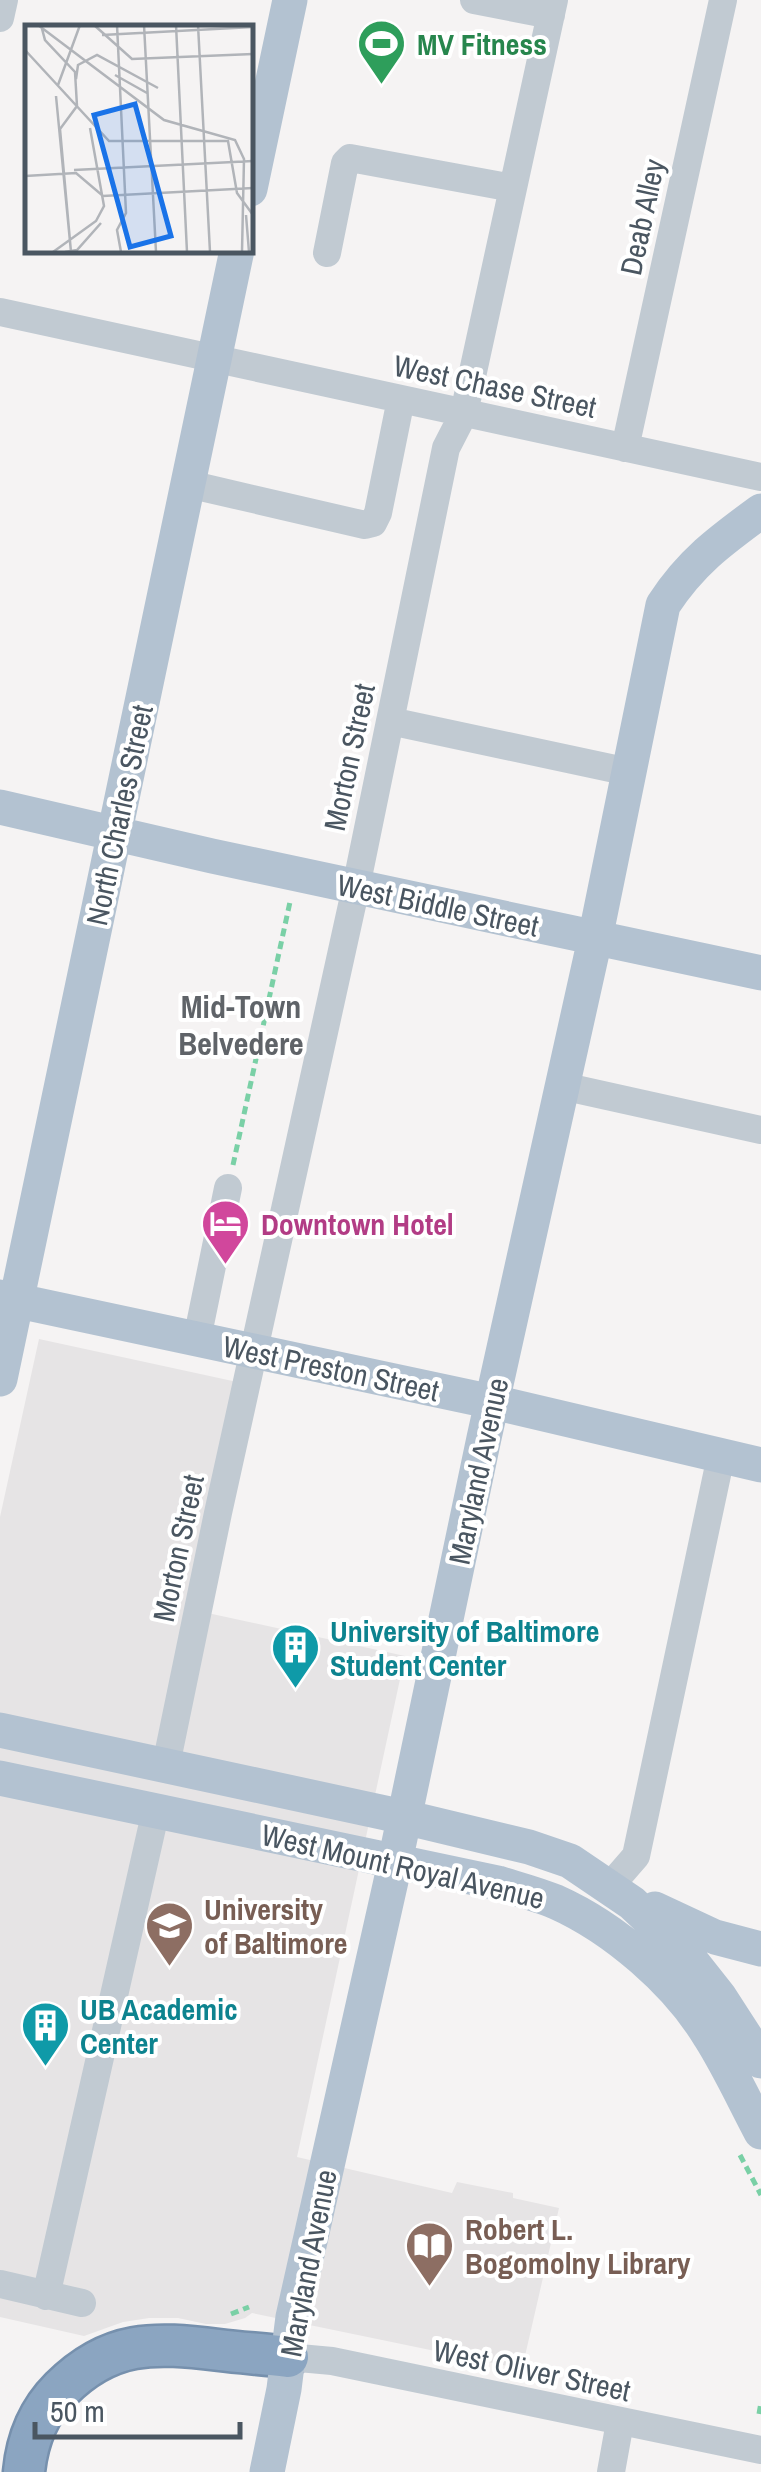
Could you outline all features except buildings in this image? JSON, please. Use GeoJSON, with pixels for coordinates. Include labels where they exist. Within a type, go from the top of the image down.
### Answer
{"type":"FeatureCollection","features":[{"type":"Feature","properties":{"kind":"highway"},"geometry":{"type":"LineString","coordinates":[[24,2472],[26,2450],[48,2402],[89,2365],[114,2352],[158,2344],[288,2357]]}},
{"type":"Feature","properties":{"kind":"main road"},"geometry":{"type":"LineString","coordinates":[[252,180],[290,0]]}},
{"type":"Feature","properties":{"kind":"main road","name":"North Charles Street"},"geometry":{"type":"LineString","coordinates":[[0,1380],[9,1299],[115,834],[238,252]]}},
{"type":"Feature","properties":{"kind":"main road","name":"Maryland Avenue"},"geometry":{"type":"LineString","coordinates":[[267,2472],[284,2389],[293,2317],[595,939],[663,605],[696,560],[761,511]]}},
{"type":"Feature","properties":{"kind":"main road","name":"West Biddle Street"},"geometry":{"type":"LineString","coordinates":[[0,808],[761,973]]}},
{"type":"Feature","properties":{"kind":"main road","name":"West Preston Street"},"geometry":{"type":"LineString","coordinates":[[9,1299],[492,1402],[761,1465]]}},
{"type":"Feature","properties":{"kind":"main road","name":"West Mount Royal Avenue"},"geometry":{"type":"LineString","coordinates":[[0,1730],[404,1817],[530,1847],[570,1861],[610,1886],[685,1953],[719,1996],[761,2061]]}},
{"type":"Feature","properties":{"kind":"main road","name":"West Mount Royal Avenue"},"geometry":{"type":"LineString","coordinates":[[0,1778],[498,1882],[557,1903],[626,1946],[686,2004],[710,2035],[747,2138]]}},
{"type":"Feature","properties":{"kind":"main road"},"geometry":{"type":"LineString","coordinates":[[610,1886],[686,1926],[761,1949]]}},
{"type":"Feature","properties":{"kind":"street"},"geometry":{"type":"LineString","coordinates":[[0,18],[4,0]]}},
{"type":"Feature","properties":{"kind":"street"},"geometry":{"type":"LineString","coordinates":[[474,0],[552,8]]}},
{"type":"Feature","properties":{"kind":"street","name":"Deab Alley"},"geometry":{"type":"LineString","coordinates":[[625,448],[722,0]]}},
{"type":"Feature","properties":{"kind":"street","name":"Morton Street"},"geometry":{"type":"LineString","coordinates":[[166,1765],[356,887],[446,448],[464,413],[552,8]]}},
{"type":"Feature","properties":{"kind":"street"},"geometry":{"type":"LineString","coordinates":[[328,253],[345,163],[350,158],[513,188]]}},
{"type":"Feature","properties":{"kind":"street","name":"West Chase Street"},"geometry":{"type":"LineString","coordinates":[[0,312],[761,477]]}},
{"type":"Feature","properties":{"kind":"street"},"geometry":{"type":"LineString","coordinates":[[188,484],[365,524],[373,522],[400,399]]}},
{"type":"Feature","properties":{"kind":"street"},"geometry":{"type":"LineString","coordinates":[[390,720],[629,772]]}},
{"type":"Feature","properties":{"kind":"street"},"geometry":{"type":"LineString","coordinates":[[562,1086],[761,1130]]}},
{"type":"Feature","properties":{"kind":"street"},"geometry":{"type":"LineString","coordinates":[[197,1339],[228,1188]]}},
{"type":"Feature","properties":{"kind":"street"},"geometry":{"type":"LineString","coordinates":[[610,1886],[636,1856],[721,1456]]}},
{"type":"Feature","properties":{"kind":"street"},"geometry":{"type":"LineString","coordinates":[[46,2296],[156,1810]]}},
{"type":"Feature","properties":{"kind":"street"},"geometry":{"type":"LineString","coordinates":[[0,2284],[82,2304]]}},
{"type":"Feature","properties":{"kind":"street","name":"West Oliver Street"},"geometry":{"type":"LineString","coordinates":[[288,2357],[332,2361],[761,2450]]}},
{"type":"Feature","properties":{"kind":"street"},"geometry":{"type":"LineString","coordinates":[[611,2472],[620,2422]]}},
{"type":"Feature","properties":{"kind":"path"},"geometry":{"type":"LineString","coordinates":[[228,1188],[296,874]]}},
{"type":"Feature","properties":{"kind":"path"},"geometry":{"type":"LineString","coordinates":[[747,2138],[761,2196]]}},
{"type":"Feature","properties":{"kind":"path"},"geometry":{"type":"LineString","coordinates":[[232,2314],[250,2307]]}},
{"type":"Feature","properties":{"kind":"path"},"geometry":{"type":"LineString","coordinates":[[759,2414],[761,2402]]}},
{"type":"Feature","properties":{"kind":"shaded area","name":"University of Baltimore"},"geometry":{"type":"Polygon","coordinates":[[[39,1339],[251,1385],[203,1612],[405,1656],[297,2157],[452,2193],[457,2182],[513,2193],[513,2198],[559,2208],[522,2369],[252,2313],[225,2324],[149,2318],[123,2322],[84,2336],[0,2317],[0,1517],[39,1339]]]}},
{"type":"Feature","properties":{"kind":"place","name":"MV Fitness"},"geometry":{"type":"Point","coordinates":[382,86]}},
{"type":"Feature","properties":{"kind":"place","name":"Downtown Hotel"},"geometry":{"type":"Point","coordinates":[226,1266]}},
{"type":"Feature","properties":{"kind":"place","name":"University of Baltimore Student Center"},"geometry":{"type":"Point","coordinates":[295,1690]}},
{"type":"Feature","properties":{"kind":"place","name":"University of Baltimore"},"geometry":{"type":"Point","coordinates":[169,1968]}},
{"type":"Feature","properties":{"kind":"place","name":"UB Academic Center"},"geometry":{"type":"Point","coordinates":[45,2068]}},
{"type":"Feature","properties":{"kind":"place","name":"Robert L. Bogomolny Library"},"geometry":{"type":"Point","coordinates":[430,2288]}},
{"type":"Feature","properties":{"kind":"district","name":"Mid-Town Belvedere"},"geometry":{"type":"Point","coordinates":[241,1024]}}]}
